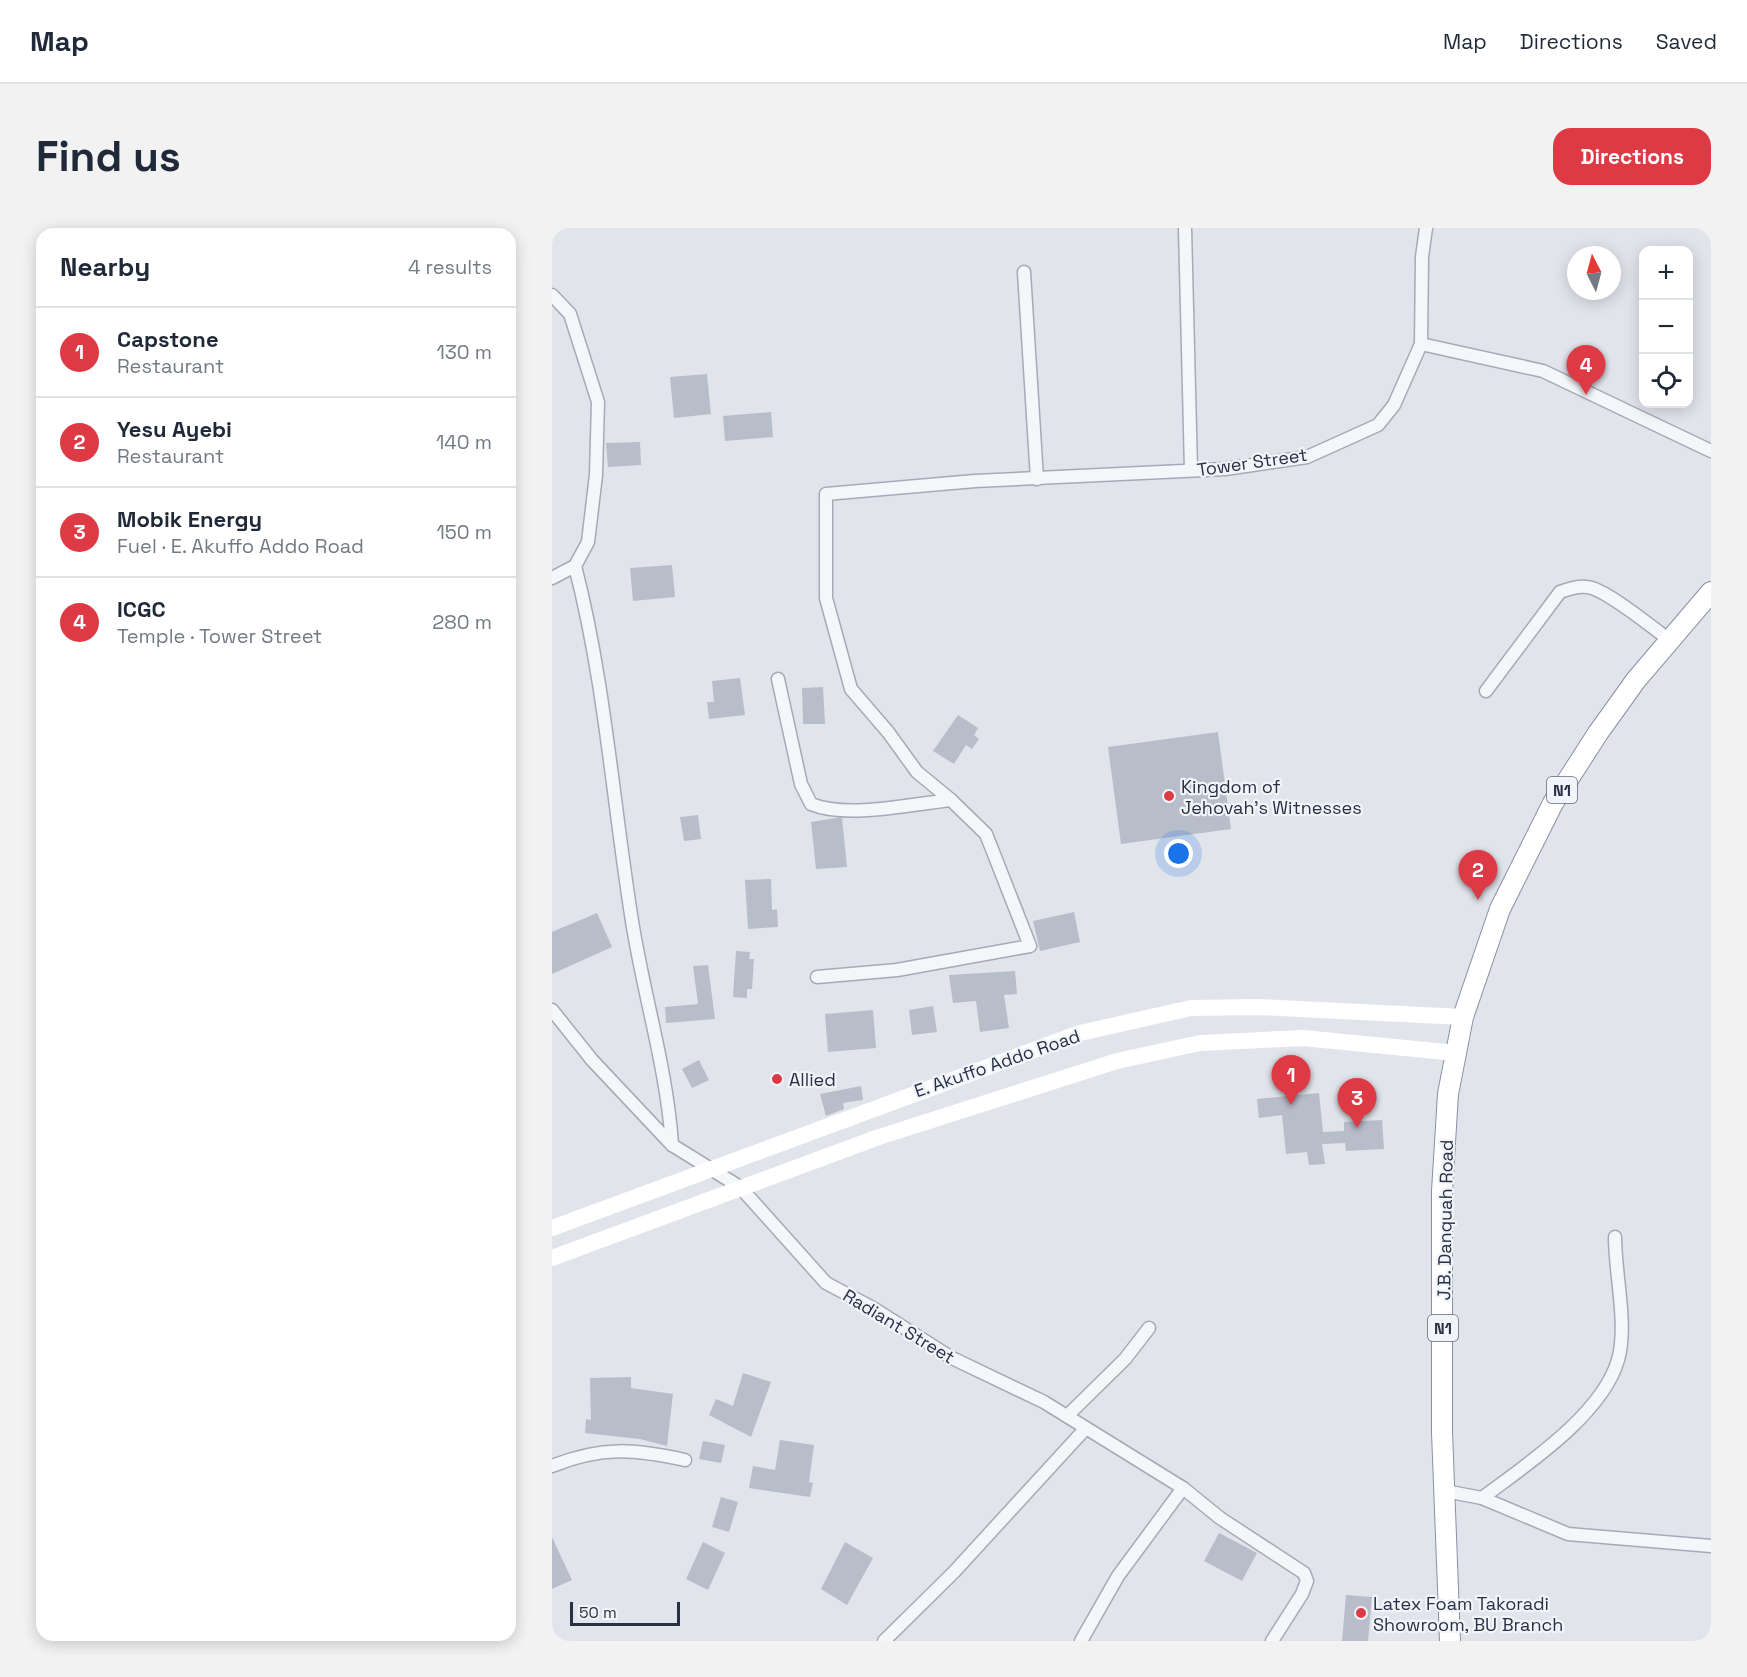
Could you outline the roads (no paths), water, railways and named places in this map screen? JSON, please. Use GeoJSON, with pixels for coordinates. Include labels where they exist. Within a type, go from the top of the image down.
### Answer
{"type":"FeatureCollection","features":[{"type":"Feature","properties":{"kind":"highway","name":"N1"},"geometry":{"type":"LineString","coordinates":[[1463,1017],[1500,909],[1553,803],[1598,733],[1636,681],[1711,592]]}},
{"type":"Feature","properties":{"kind":"highway","name":"J.B. Danquah Road"},"geometry":{"type":"LineString","coordinates":[[1450,1641],[1445,1491],[1442,1191],[1448,1094],[1463,1017]]}},
{"type":"Feature","properties":{"kind":"main road","name":"E. Akuffo Addo Road"},"geometry":{"type":"LineString","coordinates":[[552,1228],[1080,1033],[1191,1008],[1258,1007],[1463,1017]]}},
{"type":"Feature","properties":{"kind":"main road","name":"E. Akuffo Addo Road"},"geometry":{"type":"LineString","coordinates":[[552,1258],[740,1187],[890,1134],[1118,1060],[1200,1043],[1303,1038],[1456,1053]]}},
{"type":"Feature","properties":{"kind":"street"},"geometry":{"type":"LineString","coordinates":[[1185,228],[1191,470]]}},
{"type":"Feature","properties":{"kind":"street"},"geometry":{"type":"LineString","coordinates":[[1426,228],[1422,257],[1421,344],[1543,371],[1711,451]]}},
{"type":"Feature","properties":{"kind":"street"},"geometry":{"type":"LineString","coordinates":[[1024,272],[1037,479]]}},
{"type":"Feature","properties":{"kind":"street"},"geometry":{"type":"LineString","coordinates":[[552,295],[570,314],[598,402],[596,475],[588,542],[574,567],[552,578]]}},
{"type":"Feature","properties":{"kind":"street","name":"Tower Street"},"geometry":{"type":"LineString","coordinates":[[951,800],[916,772],[888,732],[851,689],[826,598],[826,494],[975,481],[1225,469],[1307,457],[1378,425],[1394,405],[1421,344]]}},
{"type":"Feature","properties":{"kind":"street"},"geometry":{"type":"LineString","coordinates":[[574,567],[590,626],[632,923],[669,1101],[672,1145]]}},
{"type":"Feature","properties":{"kind":"street"},"geometry":{"type":"LineString","coordinates":[[1486,691],[1560,592],[1571,588],[1589,587],[1602,592],[1671,640]]}},
{"type":"Feature","properties":{"kind":"street"},"geometry":{"type":"LineString","coordinates":[[778,679],[801,784],[811,804],[824,809],[860,809],[951,800],[986,834],[1030,946],[897,970],[817,977]]}},
{"type":"Feature","properties":{"kind":"street","name":"Radiant Street"},"geometry":{"type":"LineString","coordinates":[[552,1011],[592,1060],[672,1145],[740,1187],[826,1283],[873,1308],[952,1358],[1044,1402],[1183,1488],[1220,1518],[1304,1572],[1307,1581],[1302,1594],[1272,1641]]}},
{"type":"Feature","properties":{"kind":"street"},"geometry":{"type":"LineString","coordinates":[[1482,1498],[1552,1445],[1603,1392],[1618,1359],[1621,1323],[1615,1269],[1615,1237]]}},
{"type":"Feature","properties":{"kind":"street"},"geometry":{"type":"LineString","coordinates":[[1067,1416],[1125,1359],[1149,1329]]}},
{"type":"Feature","properties":{"kind":"street"},"geometry":{"type":"LineString","coordinates":[[884,1641],[954,1572],[1086,1428]]}},
{"type":"Feature","properties":{"kind":"street"},"geometry":{"type":"LineString","coordinates":[[552,1466],[614,1449],[643,1451],[685,1460]]}},
{"type":"Feature","properties":{"kind":"street"},"geometry":{"type":"LineString","coordinates":[[1081,1641],[1118,1576],[1183,1488]]}},
{"type":"Feature","properties":{"kind":"street"},"geometry":{"type":"LineString","coordinates":[[1445,1491],[1482,1498],[1568,1534],[1711,1546]]}},
{"type":"Feature","properties":{"kind":"place","name":"ICGC"},"geometry":{"type":"Point","coordinates":[1586,395]}},
{"type":"Feature","properties":{"kind":"place","name":"Kingdom of Jehovah's Witnesses"},"geometry":{"type":"Point","coordinates":[1169,796]}},
{"type":"Feature","properties":{"kind":"place","name":"Yesu Ayebi"},"geometry":{"type":"Point","coordinates":[1478,900]}},
{"type":"Feature","properties":{"kind":"place","name":"Allied"},"geometry":{"type":"Point","coordinates":[777,1079]}},
{"type":"Feature","properties":{"kind":"place","name":"Capstone"},"geometry":{"type":"Point","coordinates":[1291,1105]}},
{"type":"Feature","properties":{"kind":"place","name":"Mobik Energy"},"geometry":{"type":"Point","coordinates":[1357,1128]}},
{"type":"Feature","properties":{"kind":"place","name":"Latex Foam Takoradi Showroom, BU Branch"},"geometry":{"type":"Point","coordinates":[1361,1613]}}]}
